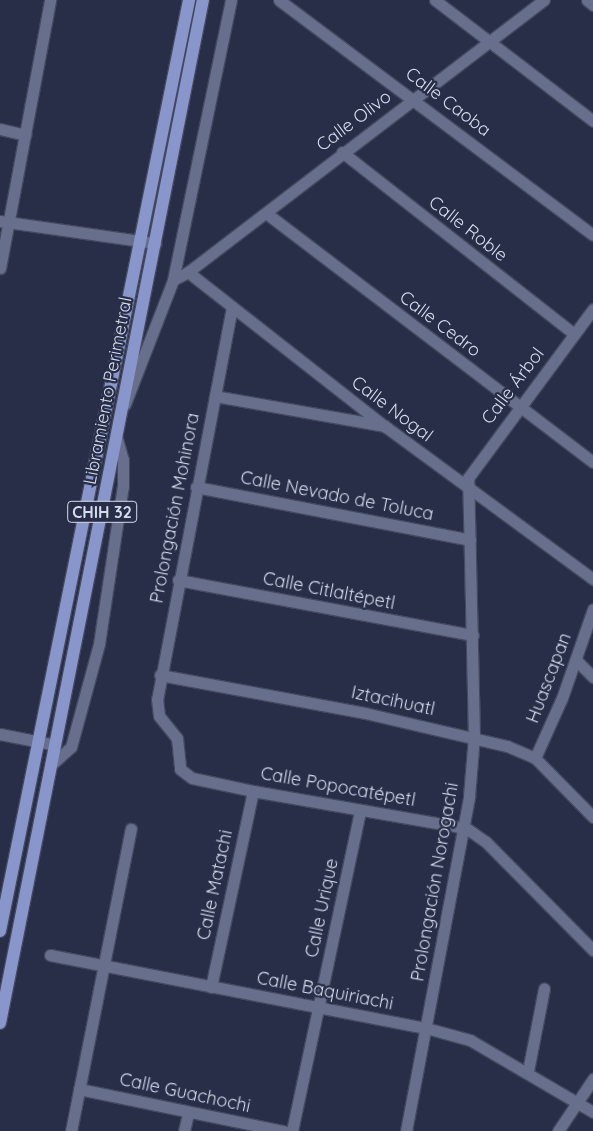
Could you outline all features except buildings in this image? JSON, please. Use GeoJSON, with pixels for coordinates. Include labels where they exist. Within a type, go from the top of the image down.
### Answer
{"type":"FeatureCollection","features":[{"type":"Feature","properties":{"kind":"main road","name":"Libramiento Perimetral"},"geometry":{"type":"LineString","coordinates":[[0,931],[189,0]]}},
{"type":"Feature","properties":{"kind":"main road","name":"Libramiento Perimetral"},"geometry":{"type":"LineString","coordinates":[[0,1024],[121,405],[203,0]]}},
{"type":"Feature","properties":{"kind":"street"},"geometry":{"type":"LineString","coordinates":[[0,268],[4,222],[24,135],[50,0]]}},
{"type":"Feature","properties":{"kind":"street"},"geometry":{"type":"LineString","coordinates":[[121,405],[128,400],[173,280],[231,0]]}},
{"type":"Feature","properties":{"kind":"street","name":"Calle Caoba"},"geometry":{"type":"LineString","coordinates":[[279,0],[414,98],[593,235]]}},
{"type":"Feature","properties":{"kind":"street"},"geometry":{"type":"LineString","coordinates":[[434,0],[593,121]]}},
{"type":"Feature","properties":{"kind":"street","name":"Calle Olivo"},"geometry":{"type":"LineString","coordinates":[[188,272],[342,152],[544,0]]}},
{"type":"Feature","properties":{"kind":"street"},"geometry":{"type":"LineString","coordinates":[[587,0],[593,5]]}},
{"type":"Feature","properties":{"kind":"street"},"geometry":{"type":"LineString","coordinates":[[0,129],[24,135]]}},
{"type":"Feature","properties":{"kind":"street","name":"Calle Roble"},"geometry":{"type":"LineString","coordinates":[[342,152],[574,334]]}},
{"type":"Feature","properties":{"kind":"street","name":"Calle Cedro"},"geometry":{"type":"LineString","coordinates":[[266,213],[593,462]]}},
{"type":"Feature","properties":{"kind":"street"},"geometry":{"type":"LineString","coordinates":[[4,222],[155,243]]}},
{"type":"Feature","properties":{"kind":"street"},"geometry":{"type":"LineString","coordinates":[[173,280],[188,272]]}},
{"type":"Feature","properties":{"kind":"street","name":"Calle Nogal"},"geometry":{"type":"LineString","coordinates":[[188,272],[386,427],[593,579]]}},
{"type":"Feature","properties":{"kind":"street","name":"Prolongación Mohinora"},"geometry":{"type":"LineString","coordinates":[[159,716],[160,675],[232,307]]}},
{"type":"Feature","properties":{"kind":"street","name":"Calle Árbol"},"geometry":{"type":"LineString","coordinates":[[467,487],[474,468],[593,309]]}},
{"type":"Feature","properties":{"kind":"street"},"geometry":{"type":"LineString","coordinates":[[215,396],[386,427]]}},
{"type":"Feature","properties":{"kind":"street"},"geometry":{"type":"LineString","coordinates":[[52,764],[71,747],[99,644],[123,486],[124,460],[116,436]]}},
{"type":"Feature","properties":{"kind":"street","name":"Calle Nevado de Toluca"},"geometry":{"type":"LineString","coordinates":[[196,487],[470,540]]}},
{"type":"Feature","properties":{"kind":"street","name":"Prolongación Norogachi"},"geometry":{"type":"LineString","coordinates":[[406,1131],[466,828],[474,736],[473,635],[467,487]]}},
{"type":"Feature","properties":{"kind":"street","name":"Calle Citlaltépetl"},"geometry":{"type":"LineString","coordinates":[[178,580],[473,635]]}},
{"type":"Feature","properties":{"kind":"street","name":"Huascapan"},"geometry":{"type":"LineString","coordinates":[[535,758],[576,660],[593,609]]}},
{"type":"Feature","properties":{"kind":"street"},"geometry":{"type":"LineString","coordinates":[[576,660],[593,677]]}},
{"type":"Feature","properties":{"kind":"street","name":"Iztacihuatl"},"geometry":{"type":"LineString","coordinates":[[160,675],[474,736],[535,758],[593,817]]}},
{"type":"Feature","properties":{"kind":"street","name":"Calle Popocatépetl"},"geometry":{"type":"LineString","coordinates":[[159,716],[177,738],[179,764],[186,774],[253,790],[466,828],[486,842],[593,950]]}},
{"type":"Feature","properties":{"kind":"street"},"geometry":{"type":"LineString","coordinates":[[0,734],[55,745]]}},
{"type":"Feature","properties":{"kind":"street","name":"Calle Matachi"},"geometry":{"type":"LineString","coordinates":[[212,987],[253,790]]}},
{"type":"Feature","properties":{"kind":"street","name":"Calle Urique"},"geometry":{"type":"LineString","coordinates":[[292,1131],[360,810]]}},
{"type":"Feature","properties":{"kind":"street"},"geometry":{"type":"LineString","coordinates":[[71,1131],[131,829]]}},
{"type":"Feature","properties":{"kind":"street","name":"Calle Baquiriachi"},"geometry":{"type":"LineString","coordinates":[[50,955],[426,1028],[470,1040],[528,1071],[593,1112]]}},
{"type":"Feature","properties":{"kind":"street"},"geometry":{"type":"LineString","coordinates":[[528,1071],[544,989]]}},
{"type":"Feature","properties":{"kind":"street"},"geometry":{"type":"LineString","coordinates":[[558,1131],[593,1079]]}},
{"type":"Feature","properties":{"kind":"street","name":"Calle Guachochi"},"geometry":{"type":"LineString","coordinates":[[79,1089],[188,1113],[284,1131]]}},
{"type":"Feature","properties":{"kind":"street"},"geometry":{"type":"LineString","coordinates":[[184,1131],[188,1113]]}}]}
